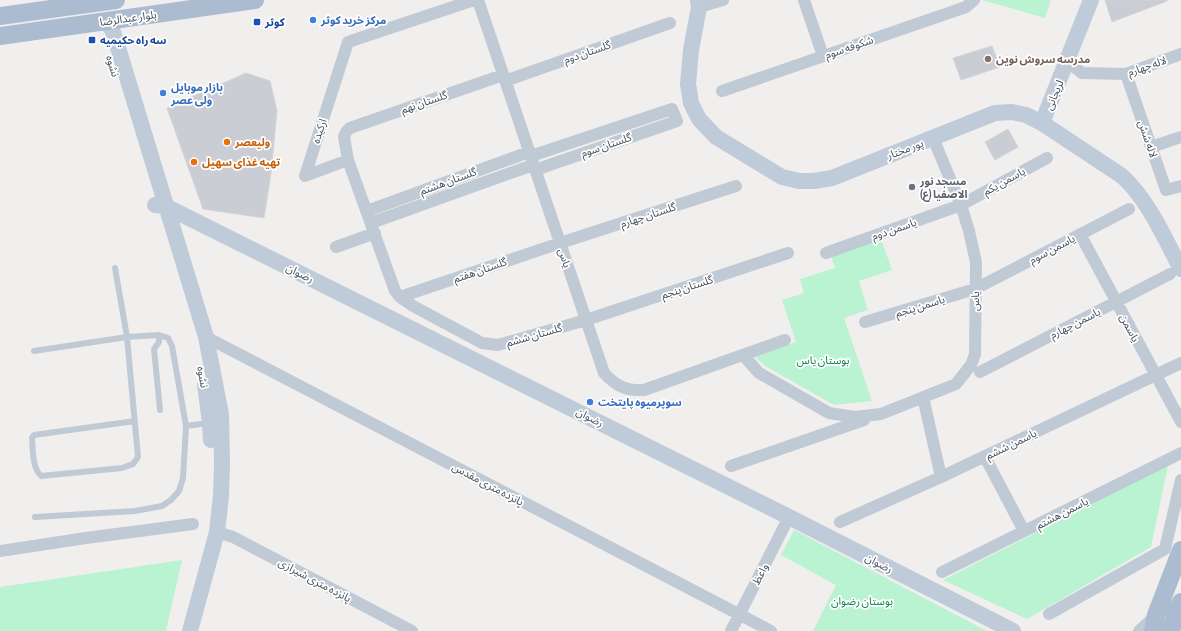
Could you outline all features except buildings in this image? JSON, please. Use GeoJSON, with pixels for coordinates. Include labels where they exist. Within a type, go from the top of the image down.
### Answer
{"type":"FeatureCollection","features":[{"type":"Feature","properties":{"kind":"main road","name":"بلوار عبدالرضا"},"geometry":{"type":"LineString","coordinates":[[0,36],[105,21],[209,3],[256,0]]}},
{"type":"Feature","properties":{"kind":"main road","name":"لریجانی"},"geometry":{"type":"LineString","coordinates":[[1042,123],[1068,62],[1091,0]]}},
{"type":"Feature","properties":{"kind":"main road","name":"بلوار عبدالرضا"},"geometry":{"type":"LineString","coordinates":[[0,16],[106,1]]}},
{"type":"Feature","properties":{"kind":"main road"},"geometry":{"type":"LineString","coordinates":[[105,21],[106,1]]}},
{"type":"Feature","properties":{"kind":"main road","name":"پور مختار"},"geometry":{"type":"LineString","coordinates":[[699,4],[691,50],[688,84],[691,103],[699,119],[716,137],[782,177],[799,181],[814,181],[832,178],[995,113],[1018,113],[1026,115],[1042,123],[1111,168],[1132,185],[1146,204],[1176,272]]}},
{"type":"Feature","properties":{"kind":"main road","name":"نشوه"},"geometry":{"type":"LineString","coordinates":[[105,21],[112,29],[160,205],[201,337],[221,414],[221,496],[205,528],[190,631]]}},
{"type":"Feature","properties":{"kind":"main road","name":"رضوان"},"geometry":{"type":"LineString","coordinates":[[160,205],[789,517],[1013,631]]}},
{"type":"Feature","properties":{"kind":"main road","name":"نشوه"},"geometry":{"type":"LineString","coordinates":[[181,631],[211,499],[212,469],[210,423],[204,379],[201,337]]}},
{"type":"Feature","properties":{"kind":"main road"},"geometry":{"type":"LineString","coordinates":[[1147,631],[1154,623],[1181,550]]}},
{"type":"Feature","properties":{"kind":"main road"},"geometry":{"type":"LineString","coordinates":[[1171,631],[1180,611]]}},
{"type":"Feature","properties":{"kind":"street","name":"ارکیده"},"geometry":{"type":"LineString","coordinates":[[348,160],[304,176],[348,42],[474,0]]}},
{"type":"Feature","properties":{"kind":"street","name":"یاس"},"geometry":{"type":"LineString","coordinates":[[478,0],[604,373],[621,388],[632,391],[644,390],[785,340]]}},
{"type":"Feature","properties":{"kind":"street"},"geometry":{"type":"LineString","coordinates":[[699,4],[723,0]]}},
{"type":"Feature","properties":{"kind":"street"},"geometry":{"type":"LineString","coordinates":[[804,0],[823,56]]}},
{"type":"Feature","properties":{"kind":"street","name":"شکوفه سوم"},"geometry":{"type":"LineString","coordinates":[[722,91],[966,7],[974,0]]}},
{"type":"Feature","properties":{"kind":"street","name":"گلستان دوم"},"geometry":{"type":"LineString","coordinates":[[504,78],[670,23]]}},
{"type":"Feature","properties":{"kind":"street","name":"لاله چهارم"},"geometry":{"type":"LineString","coordinates":[[1068,62],[1082,72],[1126,74],[1181,54]]}},
{"type":"Feature","properties":{"kind":"street","name":"لاله شش"},"geometry":{"type":"LineString","coordinates":[[1126,74],[1166,190],[1181,186]]}},
{"type":"Feature","properties":{"kind":"street","name":"گلستان نهم"},"geometry":{"type":"LineString","coordinates":[[348,160],[344,137],[350,128],[504,78]]}},
{"type":"Feature","properties":{"kind":"street","name":"گلستان سوم"},"geometry":{"type":"LineString","coordinates":[[672,109],[677,121],[532,161],[672,109]]}},
{"type":"Feature","properties":{"kind":"street"},"geometry":{"type":"LineString","coordinates":[[1151,147],[1181,137]]}},
{"type":"Feature","properties":{"kind":"street","name":"یاس"},"geometry":{"type":"LineString","coordinates":[[731,466],[882,414],[956,384],[971,365],[975,354],[976,262],[961,205],[933,138]]}},
{"type":"Feature","properties":{"kind":"street","name":"یاسمن یکم"},"geometry":{"type":"LineString","coordinates":[[961,205],[1047,158]]}},
{"type":"Feature","properties":{"kind":"street"},"geometry":{"type":"LineString","coordinates":[[348,160],[395,290],[400,297]]}},
{"type":"Feature","properties":{"kind":"street","name":"گلستان هشتم"},"geometry":{"type":"LineString","coordinates":[[367,211],[532,161]]}},
{"type":"Feature","properties":{"kind":"street","name":"گلستان هشتم"},"geometry":{"type":"LineString","coordinates":[[336,247],[373,228],[532,161]]}},
{"type":"Feature","properties":{"kind":"street","name":"گلستان چهارم"},"geometry":{"type":"LineString","coordinates":[[560,243],[736,186]]}},
{"type":"Feature","properties":{"kind":"street","name":"یاسمن دوم"},"geometry":{"type":"LineString","coordinates":[[826,253],[961,205]]}},
{"type":"Feature","properties":{"kind":"street","name":"یاسمن سوم"},"geometry":{"type":"LineString","coordinates":[[975,289],[1129,208]]}},
{"type":"Feature","properties":{"kind":"street","name":"یاسمن"},"geometry":{"type":"LineString","coordinates":[[1080,234],[1181,422]]}},
{"type":"Feature","properties":{"kind":"street","name":"گلستان هفتم"},"geometry":{"type":"LineString","coordinates":[[400,297],[560,243]]}},
{"type":"Feature","properties":{"kind":"street","name":"گلستان پنجم"},"geometry":{"type":"LineString","coordinates":[[586,320],[788,253]]}},
{"type":"Feature","properties":{"kind":"street","name":"یاسمن چهارم"},"geometry":{"type":"LineString","coordinates":[[980,372],[1176,272]]}},
{"type":"Feature","properties":{"kind":"street","name":"یاسمن پنجم"},"geometry":{"type":"LineString","coordinates":[[865,322],[975,289]]}},
{"type":"Feature","properties":{"kind":"street","name":"گلستان ششم"},"geometry":{"type":"LineString","coordinates":[[400,297],[413,306],[482,343],[498,345],[586,320]]}},
{"type":"Feature","properties":{"kind":"street","name":"پانزده متری مقدس"},"geometry":{"type":"LineString","coordinates":[[201,337],[771,631]]}},
{"type":"Feature","properties":{"kind":"street","name":"یاس"},"geometry":{"type":"LineString","coordinates":[[743,355],[759,373],[829,413],[855,417],[882,414]]}},
{"type":"Feature","properties":{"kind":"street","name":"یاسمن ششم"},"geometry":{"type":"LineString","coordinates":[[840,522],[986,457],[1155,374],[1181,363]]}},
{"type":"Feature","properties":{"kind":"street"},"geometry":{"type":"LineString","coordinates":[[923,397],[941,477]]}},
{"type":"Feature","properties":{"kind":"street","name":"یاسمن هشتم"},"geometry":{"type":"LineString","coordinates":[[942,572],[1181,453]]}},
{"type":"Feature","properties":{"kind":"street"},"geometry":{"type":"LineString","coordinates":[[986,457],[1024,531]]}},
{"type":"Feature","properties":{"kind":"street"},"geometry":{"type":"LineString","coordinates":[[1049,614],[1165,548],[1181,480]]}},
{"type":"Feature","properties":{"kind":"street","name":"واعظ"},"geometry":{"type":"LineString","coordinates":[[731,631],[789,517]]}},
{"type":"Feature","properties":{"kind":"street"},"geometry":{"type":"LineString","coordinates":[[0,551],[86,538],[205,528]]}},
{"type":"Feature","properties":{"kind":"street","name":"پانزده متری شیرازی"},"geometry":{"type":"LineString","coordinates":[[205,528],[233,537],[412,631]]}},
{"type":"Feature","properties":{"kind":"street"},"geometry":{"type":"LineString","coordinates":[[1139,631],[1154,623]]}},
{"type":"Feature","properties":{"kind":"lane"},"geometry":{"type":"LineString","coordinates":[[115,268],[127,337],[136,421],[138,457],[133,464],[122,468],[41,476],[37,472],[32,438],[34,435],[136,421]]}},
{"type":"Feature","properties":{"kind":"lane"},"geometry":{"type":"LineString","coordinates":[[159,335],[159,342],[154,348],[160,410]]}},
{"type":"Feature","properties":{"kind":"lane"},"geometry":{"type":"LineString","coordinates":[[34,351],[127,337],[159,335],[168,338],[172,346],[186,426],[182,478],[179,491],[171,500],[162,506],[135,511],[34,517]]}},
{"type":"Feature","properties":{"kind":"lane"},"geometry":{"type":"LineString","coordinates":[[186,426],[210,423]]}},
{"type":"Feature","properties":{"kind":"green space"},"geometry":{"type":"Polygon","coordinates":[[[982,0],[1051,0],[1045,18],[982,0]]]}},
{"type":"Feature","properties":{"kind":"green space","name":"بوستان یاس"},"geometry":{"type":"Polygon","coordinates":[[[881,239],[892,270],[859,281],[868,310],[844,318],[872,401],[834,405],[767,367],[755,357],[796,342],[782,300],[804,293],[800,279],[835,268],[831,256],[881,239]]]}},
{"type":"Feature","properties":{"kind":"green space"},"geometry":{"type":"Polygon","coordinates":[[[1168,465],[1151,547],[1027,619],[943,580],[1168,465]]]}},
{"type":"Feature","properties":{"kind":"green space","name":"بوستان رضوان"},"geometry":{"type":"Polygon","coordinates":[[[794,530],[987,631],[813,631],[836,585],[781,555],[794,530]]]}},
{"type":"Feature","properties":{"kind":"green space"},"geometry":{"type":"Polygon","coordinates":[[[182,560],[166,631],[0,631],[0,587],[182,560]]]}},
{"type":"Feature","properties":{"kind":"place","name":"مرکز خرید کوثر"},"geometry":{"type":"Point","coordinates":[313,20]}},
{"type":"Feature","properties":{"kind":"place","name":"کوثر"},"geometry":{"type":"Point","coordinates":[257,22]}},
{"type":"Feature","properties":{"kind":"place","name":"سه راه حکیمیه"},"geometry":{"type":"Point","coordinates":[92,40]}},
{"type":"Feature","properties":{"kind":"place","name":"مدرسه سروش نوین"},"geometry":{"type":"Point","coordinates":[988,59]}},
{"type":"Feature","properties":{"kind":"place","name":"بازار موبایل ولی عصر"},"geometry":{"type":"Point","coordinates":[163,93]}},
{"type":"Feature","properties":{"kind":"place","name":"ولیعصر"},"geometry":{"type":"Point","coordinates":[227,142]}},
{"type":"Feature","properties":{"kind":"place","name":"تهیه غذای سهیل"},"geometry":{"type":"Point","coordinates":[194,162]}},
{"type":"Feature","properties":{"kind":"place","name":"مسجد نور الاصفیا (ع)"},"geometry":{"type":"Point","coordinates":[912,187]}},
{"type":"Feature","properties":{"kind":"place","name":"سوپرمیوه پایتخت"},"geometry":{"type":"Point","coordinates":[590,402]}}]}
